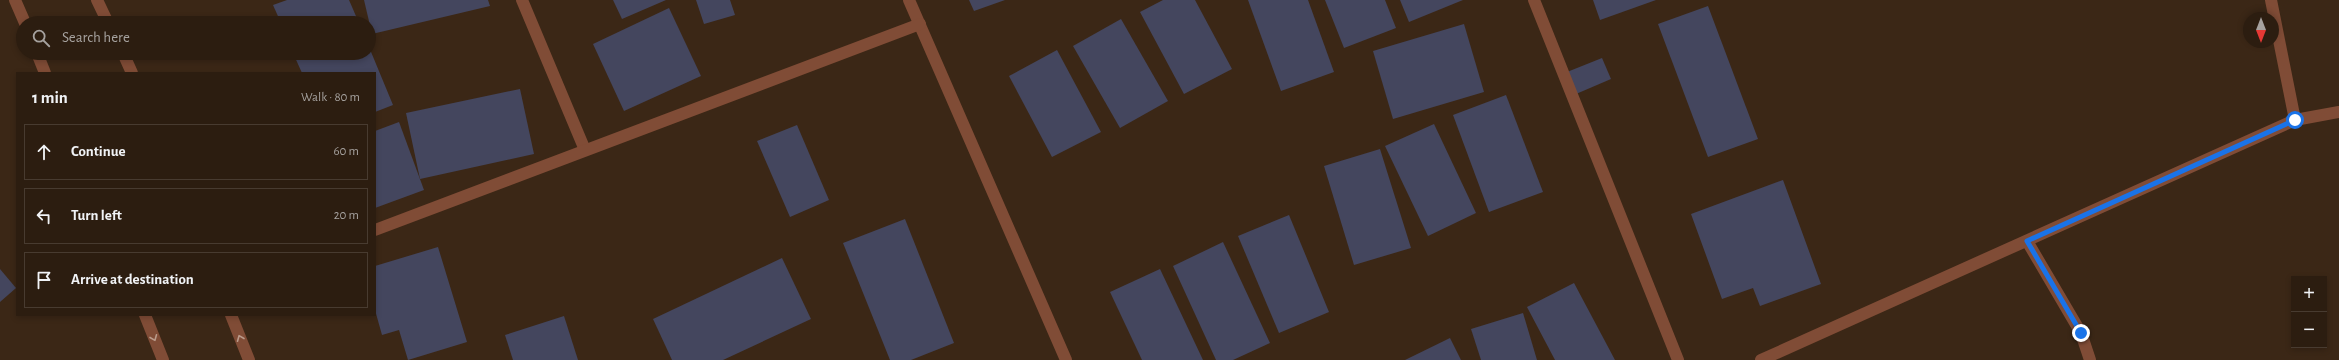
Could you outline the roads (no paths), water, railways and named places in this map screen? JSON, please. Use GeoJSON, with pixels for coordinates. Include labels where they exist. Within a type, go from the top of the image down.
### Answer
{"type":"FeatureCollection","features":[{"type":"Feature","properties":{"kind":"street"},"geometry":{"type":"LineString","coordinates":[[15,0],[22,16]]}},
{"type":"Feature","properties":{"kind":"street"},"geometry":{"type":"LineString","coordinates":[[97,0],[105,16]]}},
{"type":"Feature","properties":{"kind":"street"},"geometry":{"type":"LineString","coordinates":[[522,0],[586,150]]}},
{"type":"Feature","properties":{"kind":"street"},"geometry":{"type":"LineString","coordinates":[[909,0],[1066,360]]}},
{"type":"Feature","properties":{"kind":"street"},"geometry":{"type":"LineString","coordinates":[[1534,0],[1678,360]]}},
{"type":"Feature","properties":{"kind":"street"},"geometry":{"type":"LineString","coordinates":[[2271,0],[2295,120]]}},
{"type":"Feature","properties":{"kind":"street"},"geometry":{"type":"LineString","coordinates":[[376,230],[920,24]]}},
{"type":"Feature","properties":{"kind":"street"},"geometry":{"type":"LineString","coordinates":[[40,60],[45,72]]}},
{"type":"Feature","properties":{"kind":"street"},"geometry":{"type":"LineString","coordinates":[[126,60],[132,72]]}},
{"type":"Feature","properties":{"kind":"street"},"geometry":{"type":"LineString","coordinates":[[1761,360],[2295,120],[2339,112]]}},
{"type":"Feature","properties":{"kind":"street"},"geometry":{"type":"LineString","coordinates":[[2027,241],[2081,333],[2090,360]]}},
{"type":"Feature","properties":{"kind":"street"},"geometry":{"type":"LineString","coordinates":[[145,316],[163,360]]}},
{"type":"Feature","properties":{"kind":"street"},"geometry":{"type":"LineString","coordinates":[[231,316],[249,360]]}}]}
